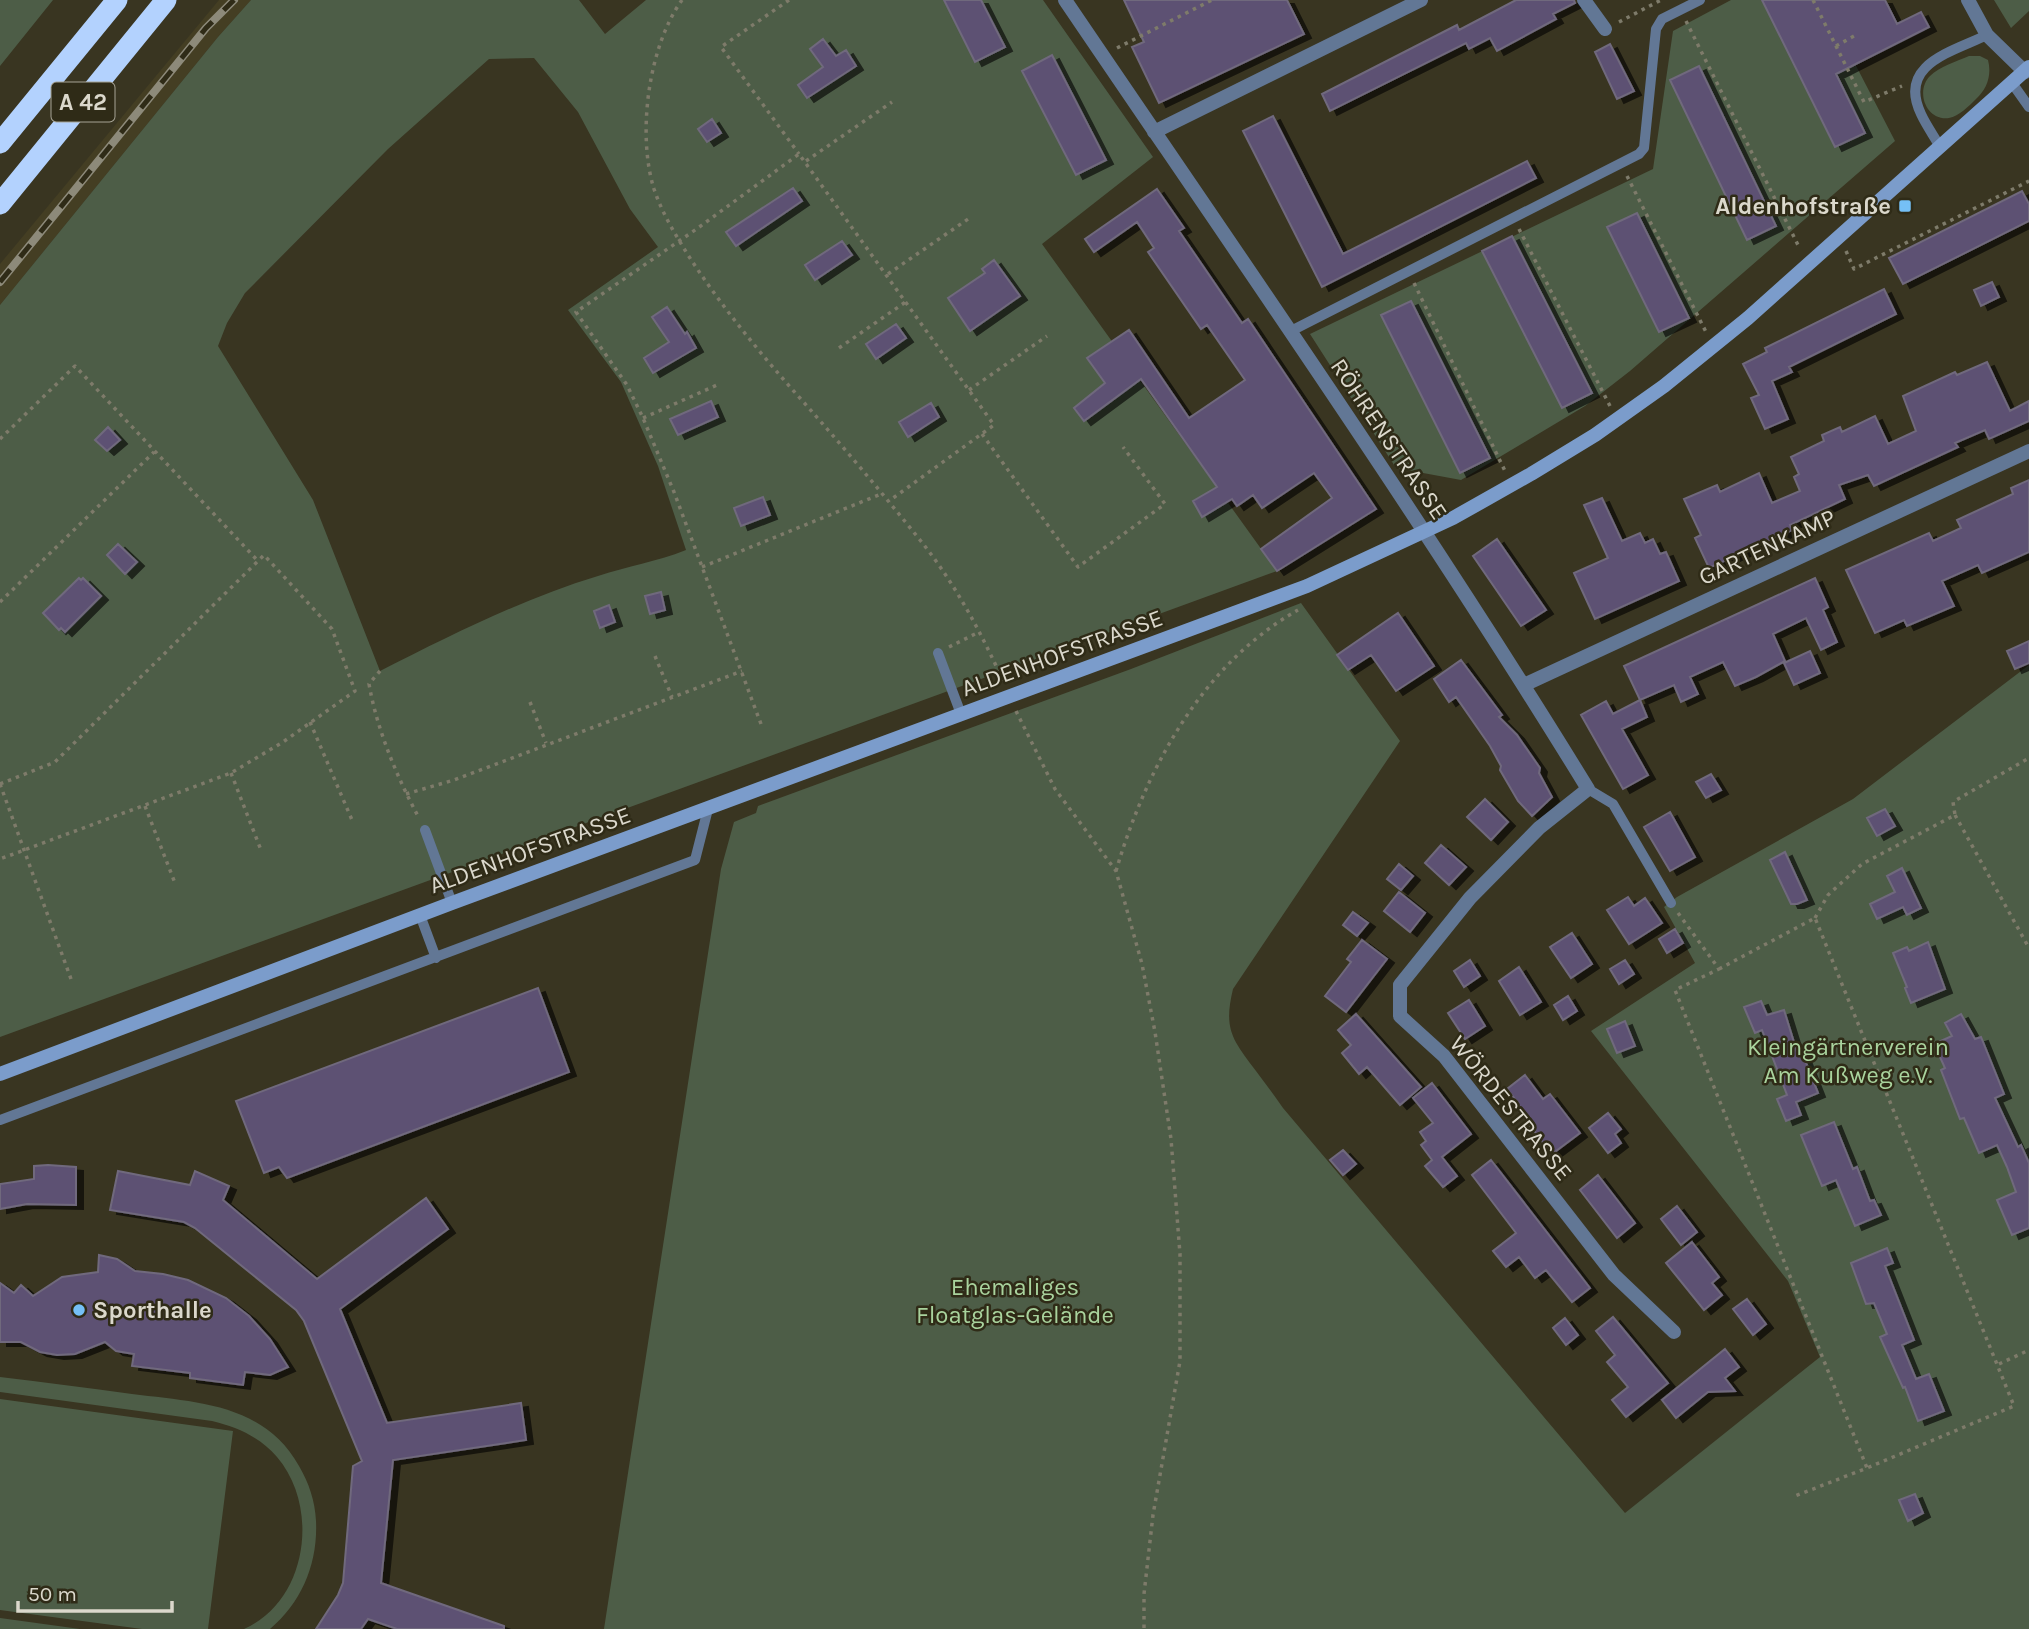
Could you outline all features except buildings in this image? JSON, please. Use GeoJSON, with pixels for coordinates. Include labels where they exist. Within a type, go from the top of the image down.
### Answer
{"type":"FeatureCollection","features":[{"type":"Feature","properties":{"kind":"highway","name":"A 42"},"geometry":{"type":"LineString","coordinates":[[0,143],[117,0]]}},
{"type":"Feature","properties":{"kind":"highway","name":"A 42"},"geometry":{"type":"LineString","coordinates":[[0,204],[166,0]]}},
{"type":"Feature","properties":{"kind":"street","name":"RÖHRENSTRASSE"},"geometry":{"type":"LineString","coordinates":[[1065,0],[1424,532],[1588,789]]}},
{"type":"Feature","properties":{"kind":"street"},"geometry":{"type":"LineString","coordinates":[[1154,132],[1421,0]]}},
{"type":"Feature","properties":{"kind":"street"},"geometry":{"type":"LineString","coordinates":[[1584,0],[1605,29]]}},
{"type":"Feature","properties":{"kind":"street"},"geometry":{"type":"LineString","coordinates":[[1968,0],[1987,35],[2028,70]]}},
{"type":"Feature","properties":{"kind":"street","name":"ALDENHOFSTRASSE"},"geometry":{"type":"LineString","coordinates":[[0,1074],[1307,586],[1424,532],[1512,485],[1595,435],[1713,346],[2028,70]]}},
{"type":"Feature","properties":{"kind":"street","name":"GARTENKAMP"},"geometry":{"type":"LineString","coordinates":[[1524,685],[2029,451]]}},
{"type":"Feature","properties":{"kind":"street","name":"WÖRDESTRASSE"},"geometry":{"type":"LineString","coordinates":[[1588,789],[1539,828],[1470,898],[1400,985],[1400,1016],[1444,1056],[1614,1275],[1674,1332]]}},
{"type":"Feature","properties":{"kind":"lane"},"geometry":{"type":"LineString","coordinates":[[1289,332],[1640,154],[1644,149],[1656,29],[1662,19],[1700,0]]}},
{"type":"Feature","properties":{"kind":"lane"},"geometry":{"type":"LineString","coordinates":[[1940,147],[1920,113],[1914,95],[1915,80],[1926,66],[1935,60],[1987,35]]}},
{"type":"Feature","properties":{"kind":"lane"},"geometry":{"type":"LineString","coordinates":[[2012,83],[2029,107]]}},
{"type":"Feature","properties":{"kind":"lane"},"geometry":{"type":"LineString","coordinates":[[938,653],[961,715]]}},
{"type":"Feature","properties":{"kind":"lane","name":"RÖHRENSTRASSE"},"geometry":{"type":"LineString","coordinates":[[1588,789],[1613,804],[1671,902]]}},
{"type":"Feature","properties":{"kind":"lane"},"geometry":{"type":"LineString","coordinates":[[0,1120],[695,860],[708,808]]}},
{"type":"Feature","properties":{"kind":"lane"},"geometry":{"type":"LineString","coordinates":[[425,830],[452,903]]}},
{"type":"Feature","properties":{"kind":"lane"},"geometry":{"type":"LineString","coordinates":[[420,915],[436,958]]}},
{"type":"Feature","properties":{"kind":"path"},"geometry":{"type":"LineString","coordinates":[[682,0],[662,36],[654,60],[648,119],[648,154],[652,182],[663,212],[716,296],[889,501],[945,575],[979,632],[1055,789],[1116,872],[1142,964],[1155,1032],[1171,1139],[1180,1254],[1180,1361],[1153,1515],[1144,1594],[1144,1629]]}},
{"type":"Feature","properties":{"kind":"path"},"geometry":{"type":"LineString","coordinates":[[789,0],[721,47],[888,274],[994,425],[889,501]]}},
{"type":"Feature","properties":{"kind":"path"},"geometry":{"type":"LineString","coordinates":[[1102,55],[1212,0]]}},
{"type":"Feature","properties":{"kind":"path"},"geometry":{"type":"LineString","coordinates":[[1605,29],[1661,0]]}},
{"type":"Feature","properties":{"kind":"path"},"geometry":{"type":"LineString","coordinates":[[1813,0],[1864,102],[1915,80]]}},
{"type":"Feature","properties":{"kind":"path"},"geometry":{"type":"LineString","coordinates":[[1681,10],[1808,265]]}},
{"type":"Feature","properties":{"kind":"path"},"geometry":{"type":"LineString","coordinates":[[1836,46],[1854,36]]}},
{"type":"Feature","properties":{"kind":"path"},"geometry":{"type":"LineString","coordinates":[[806,161],[892,102]]}},
{"type":"Feature","properties":{"kind":"path"},"geometry":{"type":"LineString","coordinates":[[761,724],[674,492],[643,418],[627,385],[576,312],[799,153]]}},
{"type":"Feature","properties":{"kind":"path"},"geometry":{"type":"LineString","coordinates":[[1621,165],[1713,346]]}},
{"type":"Feature","properties":{"kind":"path"},"geometry":{"type":"LineString","coordinates":[[1839,237],[1854,269],[2029,181]]}},
{"type":"Feature","properties":{"kind":"path"},"geometry":{"type":"LineString","coordinates":[[888,274],[971,218]]}},
{"type":"Feature","properties":{"kind":"path"},"geometry":{"type":"LineString","coordinates":[[1513,218],[1617,419]]}},
{"type":"Feature","properties":{"kind":"path"},"geometry":{"type":"LineString","coordinates":[[1408,271],[1512,485]]}},
{"type":"Feature","properties":{"kind":"path"},"geometry":{"type":"LineString","coordinates":[[839,348],[907,301]]}},
{"type":"Feature","properties":{"kind":"path"},"geometry":{"type":"LineString","coordinates":[[969,390],[1047,336]]}},
{"type":"Feature","properties":{"kind":"path"},"geometry":{"type":"LineString","coordinates":[[0,439],[75,366],[258,561]]}},
{"type":"Feature","properties":{"kind":"path"},"geometry":{"type":"LineString","coordinates":[[643,418],[717,386]]}},
{"type":"Feature","properties":{"kind":"path"},"geometry":{"type":"LineString","coordinates":[[982,434],[1079,567],[1165,504],[1123,447]]}},
{"type":"Feature","properties":{"kind":"path"},"geometry":{"type":"LineString","coordinates":[[0,602],[155,451]]}},
{"type":"Feature","properties":{"kind":"path"},"geometry":{"type":"LineString","coordinates":[[702,567],[882,493]]}},
{"type":"Feature","properties":{"kind":"path"},"geometry":{"type":"LineString","coordinates":[[0,859],[24,850],[145,806],[231,773],[284,742],[355,691],[332,629],[264,555],[55,762],[0,784],[24,850],[71,979]]}},
{"type":"Feature","properties":{"kind":"path"},"geometry":{"type":"LineString","coordinates":[[1116,872],[1140,802],[1165,749],[1194,706],[1247,644],[1276,622],[1305,606],[1307,586]]}},
{"type":"Feature","properties":{"kind":"path"},"geometry":{"type":"LineString","coordinates":[[938,653],[979,632]]}},
{"type":"Feature","properties":{"kind":"path"},"geometry":{"type":"LineString","coordinates":[[655,656],[672,696]]}},
{"type":"Feature","properties":{"kind":"path"},"geometry":{"type":"LineString","coordinates":[[380,671],[369,684],[373,705],[406,794],[425,830]]}},
{"type":"Feature","properties":{"kind":"path"},"geometry":{"type":"LineString","coordinates":[[406,794],[454,780],[742,671]]}},
{"type":"Feature","properties":{"kind":"path"},"geometry":{"type":"LineString","coordinates":[[530,702],[546,743]]}},
{"type":"Feature","properties":{"kind":"path"},"geometry":{"type":"LineString","coordinates":[[310,722],[352,820]]}},
{"type":"Feature","properties":{"kind":"path"},"geometry":{"type":"LineString","coordinates":[[2029,758],[1953,802],[1955,815],[2029,948]]}},
{"type":"Feature","properties":{"kind":"path"},"geometry":{"type":"LineString","coordinates":[[231,773],[261,849]]}},
{"type":"Feature","properties":{"kind":"path"},"geometry":{"type":"LineString","coordinates":[[145,806],[175,883]]}},
{"type":"Feature","properties":{"kind":"path"},"geometry":{"type":"LineString","coordinates":[[1867,1468],[1675,990],[1719,970],[1815,918],[1828,895],[1862,864],[1955,815]]}},
{"type":"Feature","properties":{"kind":"path"},"geometry":{"type":"LineString","coordinates":[[1671,902],[1719,970]]}},
{"type":"Feature","properties":{"kind":"path"},"geometry":{"type":"LineString","coordinates":[[1795,1496],[2014,1406],[1815,918]]}},
{"type":"Feature","properties":{"kind":"path"},"geometry":{"type":"LineString","coordinates":[[1999,1364],[2029,1350]]}},
{"type":"Feature","properties":{"kind":"shaded area"},"geometry":{"type":"Polygon","coordinates":[[[219,0],[251,0],[0,305],[0,264],[219,0]]]}},
{"type":"Feature","properties":{"kind":"green space"},"geometry":{"type":"Polygon","coordinates":[[[0,0],[53,0],[0,66],[0,0]]]}},
{"type":"Feature","properties":{"kind":"green space"},"geometry":{"type":"Polygon","coordinates":[[[251,0],[579,0],[605,34],[646,0],[1043,0],[1153,157],[1042,244],[1277,571],[0,1037],[0,305],[251,0]],[[534,58],[489,59],[388,149],[245,293],[227,323],[218,346],[313,500],[380,671],[460,631],[542,595],[686,550],[658,466],[621,382],[568,310],[658,247],[630,209],[578,112],[534,58]]]}},
{"type":"Feature","properties":{"kind":"green space"},"geometry":{"type":"Polygon","coordinates":[[[1731,0],[1822,0],[1895,141],[1630,371],[1585,406],[1461,480],[1396,468],[1310,334],[1653,169],[1673,31],[1731,0]]]}},
{"type":"Feature","properties":{"kind":"green space"},"geometry":{"type":"Polygon","coordinates":[[[1994,0],[2029,0],[2029,11],[2011,28],[1994,0]]]}},
{"type":"Feature","properties":{"kind":"green space"},"geometry":{"type":"Polygon","coordinates":[[[1969,56],[1980,56],[1988,60],[1989,76],[1983,91],[1956,115],[1941,118],[1934,115],[1923,97],[1926,82],[1938,70],[1969,56]]]}},
{"type":"Feature","properties":{"kind":"green space","name":"Ehemaliges Floatglas-Gelände"},"geometry":{"type":"Polygon","coordinates":[[[1301,603],[1400,741],[1233,989],[1229,1015],[1232,1034],[1241,1051],[1283,1108],[1625,1513],[1820,1357],[1788,1281],[1591,1031],[1695,963],[1664,907],[1677,897],[1853,799],[2029,665],[2029,1629],[604,1629],[721,869],[734,822],[756,813],[758,806],[1131,669],[1301,603]]]}},
{"type":"Feature","properties":{"kind":"green space"},"geometry":{"type":"Polygon","coordinates":[[[0,1377],[203,1404],[226,1409],[267,1429],[284,1445],[299,1466],[311,1492],[315,1514],[316,1537],[311,1567],[291,1607],[270,1629],[244,1629],[266,1616],[282,1597],[294,1575],[301,1551],[299,1501],[291,1478],[277,1457],[256,1438],[212,1421],[0,1392],[0,1377]]]}},
{"type":"Feature","properties":{"kind":"green space"},"geometry":{"type":"Polygon","coordinates":[[[0,1399],[233,1431],[208,1629],[142,1629],[0,1610],[0,1399]]]}},
{"type":"Feature","properties":{"kind":"green space"},"geometry":{"type":"Polygon","coordinates":[[[0,1618],[80,1629],[0,1629],[0,1618]]]}},
{"type":"Feature","properties":{"kind":"railway"},"geometry":{"type":"LineString","coordinates":[[0,282],[206,28],[234,0]]}},
{"type":"Feature","properties":{"kind":"place","name":"Aldenhofstraße"},"geometry":{"type":"Point","coordinates":[1905,206]}},
{"type":"Feature","properties":{"kind":"place","name":"Sporthalle"},"geometry":{"type":"Point","coordinates":[79,1310]}},
{"type":"Feature","properties":{"kind":"park label","name":"Kleingärtnerverein Am Kußweg e.V."},"geometry":{"type":"Point","coordinates":[1848,1061]}}]}
